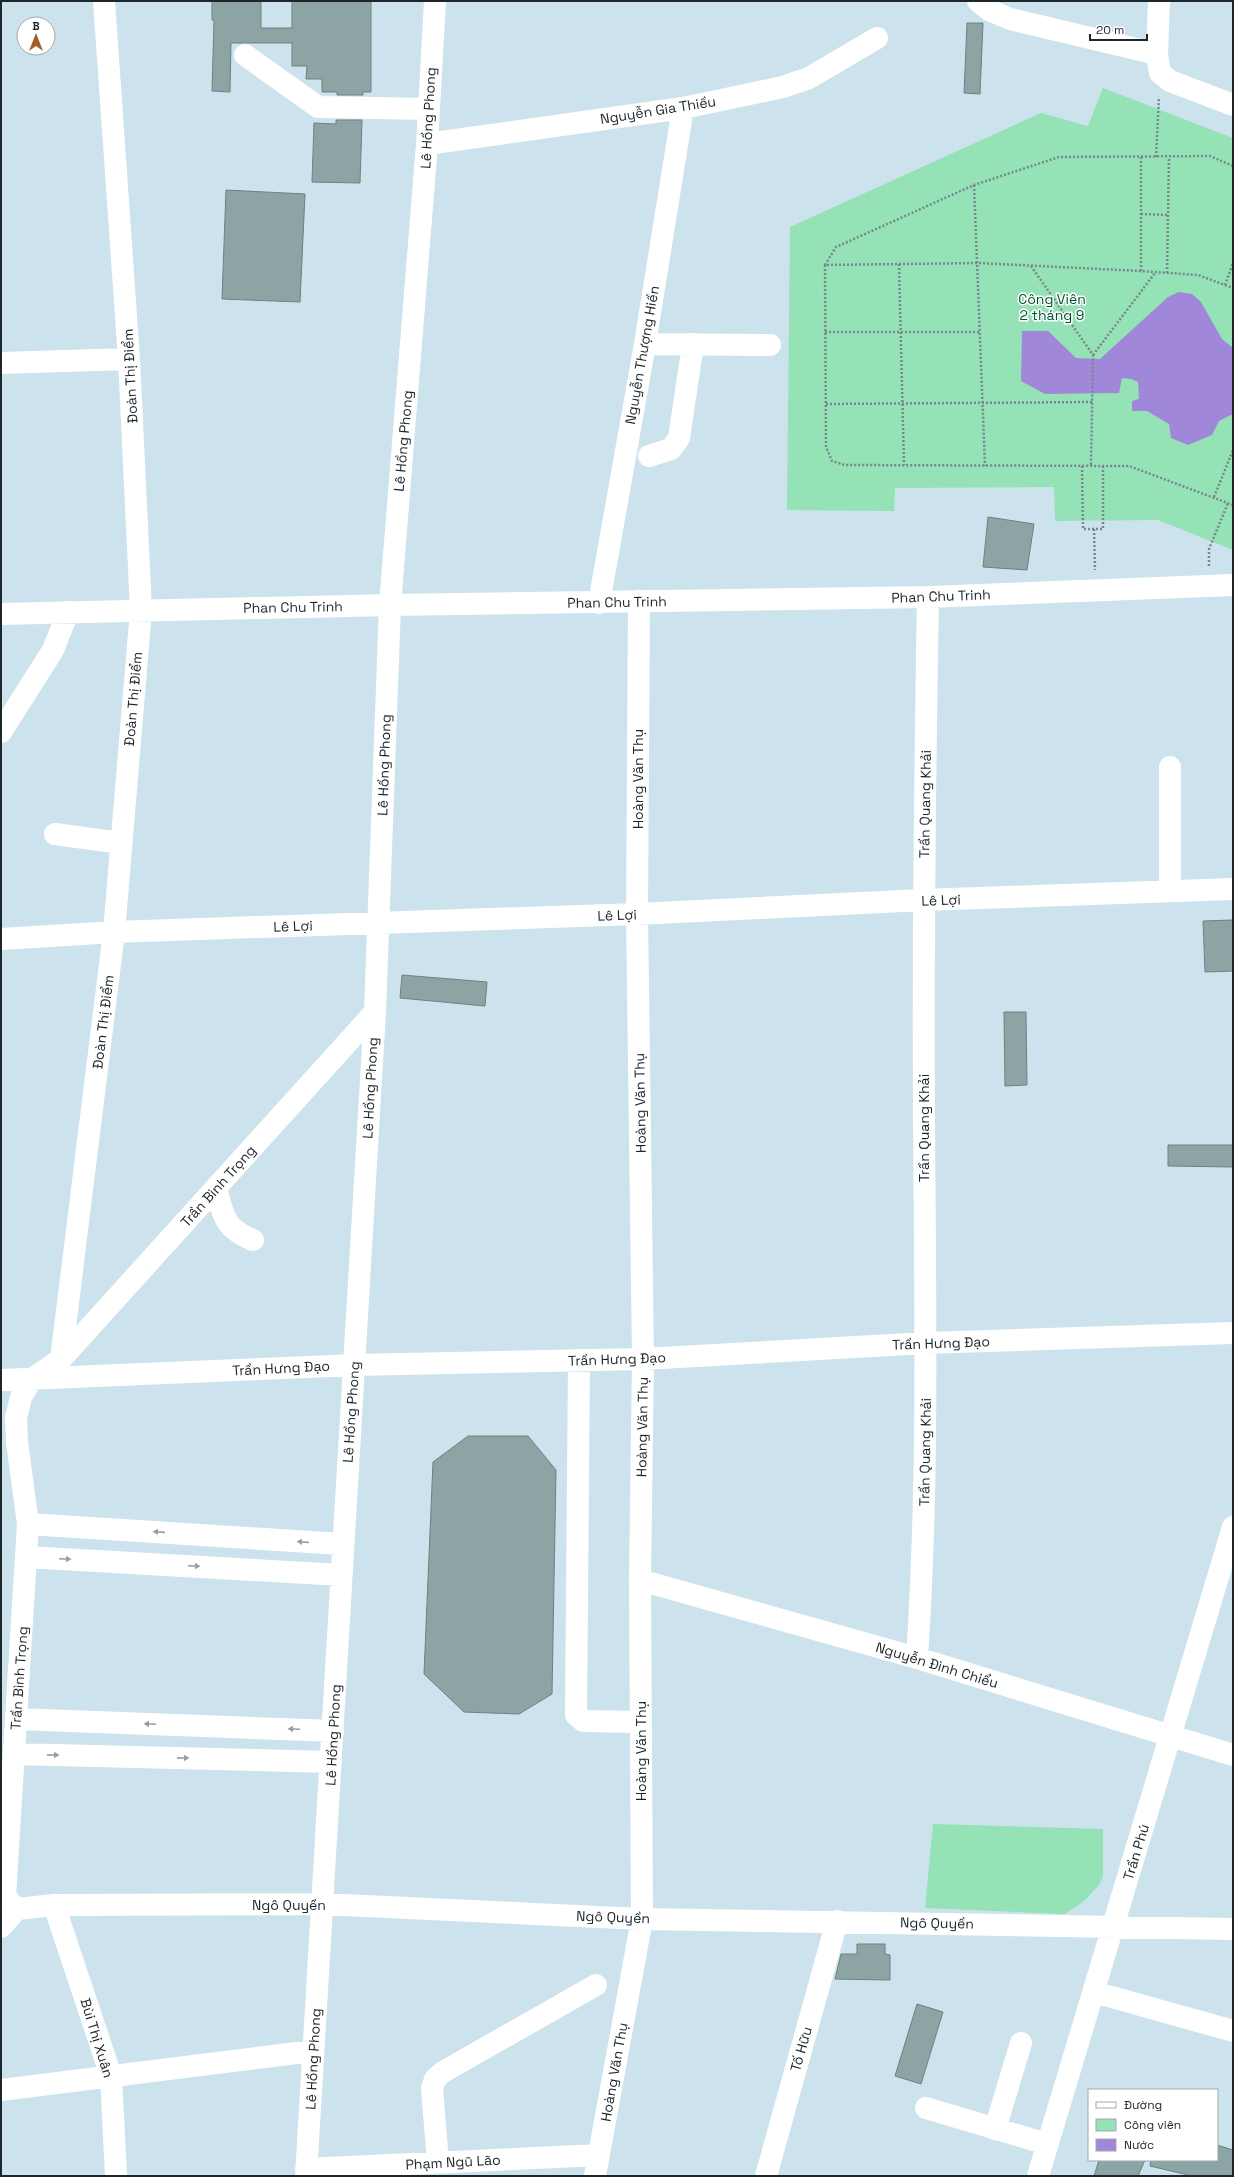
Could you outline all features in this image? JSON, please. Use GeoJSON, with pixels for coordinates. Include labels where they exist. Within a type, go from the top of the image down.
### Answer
{"type":"FeatureCollection","features":[{"type":"Feature","properties":{"kind":"street","name":"Đoàn Thị Điểm"},"geometry":{"type":"LineString","coordinates":[[61,1359],[114,932],[141,610],[129,360],[104,1]]}},
{"type":"Feature","properties":{"kind":"street","name":"Lê Hồng Phong"},"geometry":{"type":"LineString","coordinates":[[306,2172],[333,1731],[340,1575],[355,1365],[375,1012],[390,605],[427,144],[435,1]]}},
{"type":"Feature","properties":{"kind":"street"},"geometry":{"type":"LineString","coordinates":[[978,1],[989,10],[1010,19],[1157,54]]}},
{"type":"Feature","properties":{"kind":"street"},"geometry":{"type":"LineString","coordinates":[[1159,1],[1157,54],[1160,73],[1170,81],[1233,105]]}},
{"type":"Feature","properties":{"kind":"street","name":"Nguyễn Gia Thiều"},"geometry":{"type":"LineString","coordinates":[[427,144],[682,108],[783,86],[809,78],[877,38]]}},
{"type":"Feature","properties":{"kind":"street"},"geometry":{"type":"LineString","coordinates":[[245,55],[318,107],[429,109]]}},
{"type":"Feature","properties":{"kind":"street","name":"Nguyễn Thượng Hiền"},"geometry":{"type":"LineString","coordinates":[[599,603],[645,344],[682,108]]}},
{"type":"Feature","properties":{"kind":"street"},"geometry":{"type":"LineString","coordinates":[[645,344],[770,345]]}},
{"type":"Feature","properties":{"kind":"street"},"geometry":{"type":"LineString","coordinates":[[650,456],[671,449],[679,438],[693,344]]}},
{"type":"Feature","properties":{"kind":"street"},"geometry":{"type":"LineString","coordinates":[[1,363],[129,360]]}},
{"type":"Feature","properties":{"kind":"street","name":"Phan Chu Trinh"},"geometry":{"type":"LineString","coordinates":[[1,614],[390,605],[928,597],[1233,586]]}},
{"type":"Feature","properties":{"kind":"street","name":"Trần Quang Khải"},"geometry":{"type":"LineString","coordinates":[[917,1658],[924,1559],[926,1343],[923,900],[928,597]]}},
{"type":"Feature","properties":{"kind":"street","name":"Hoàng Văn Thụ"},"geometry":{"type":"LineString","coordinates":[[594,2176],[642,1919],[640,1580],[643,1358],[637,914],[639,601]]}},
{"type":"Feature","properties":{"kind":"street"},"geometry":{"type":"LineString","coordinates":[[1,732],[53,650],[68,612]]}},
{"type":"Feature","properties":{"kind":"street"},"geometry":{"type":"LineString","coordinates":[[1170,767],[1170,891]]}},
{"type":"Feature","properties":{"kind":"street"},"geometry":{"type":"LineString","coordinates":[[55,834],[121,843]]}},
{"type":"Feature","properties":{"kind":"street","name":"Lê Lợi"},"geometry":{"type":"LineString","coordinates":[[1,939],[114,932],[637,914],[923,900],[1233,889]]}},
{"type":"Feature","properties":{"kind":"street","name":"Trần Bình Trọng"},"geometry":{"type":"LineString","coordinates":[[61,1359],[375,1012]]}},
{"type":"Feature","properties":{"kind":"street"},"geometry":{"type":"LineString","coordinates":[[216,1188],[229,1225],[237,1233],[253,1240]]}},
{"type":"Feature","properties":{"kind":"street","name":"Trần Hưng Đạo"},"geometry":{"type":"LineString","coordinates":[[1,1380],[355,1365],[643,1358],[926,1343],[1233,1333]]}},
{"type":"Feature","properties":{"kind":"street"},"geometry":{"type":"LineString","coordinates":[[32,1379],[61,1359]]}},
{"type":"Feature","properties":{"kind":"street"},"geometry":{"type":"LineString","coordinates":[[579,1360],[576,1715],[583,1721],[640,1722]]}},
{"type":"Feature","properties":{"kind":"street","name":"Trần Bình Trọng"},"geometry":{"type":"LineString","coordinates":[[8,1901],[16,1719],[10,1687],[26,1557],[28,1524],[9,1449],[21,1397],[32,1379]]}},
{"type":"Feature","properties":{"kind":"street"},"geometry":{"type":"LineString","coordinates":[[28,1524],[342,1544]]}},
{"type":"Feature","properties":{"kind":"street","name":"Trần Phú"},"geometry":{"type":"LineString","coordinates":[[1038,2176],[1233,1527]]}},
{"type":"Feature","properties":{"kind":"street"},"geometry":{"type":"LineString","coordinates":[[26,1557],[340,1575]]}},
{"type":"Feature","properties":{"kind":"street","name":"Nguyễn Đình Chiểu"},"geometry":{"type":"LineString","coordinates":[[640,1580],[917,1658],[1170,1737],[1233,1755]]}},
{"type":"Feature","properties":{"kind":"street"},"geometry":{"type":"LineString","coordinates":[[16,1719],[333,1731]]}},
{"type":"Feature","properties":{"kind":"street"},"geometry":{"type":"LineString","coordinates":[[14,1754],[331,1762]]}},
{"type":"Feature","properties":{"kind":"street"},"geometry":{"type":"LineString","coordinates":[[1,1926],[8,1901]]}},
{"type":"Feature","properties":{"kind":"street","name":"Ngô Quyền"},"geometry":{"type":"LineString","coordinates":[[8,1901],[54,1905],[322,1904],[642,1919],[837,1921],[1233,1929]]}},
{"type":"Feature","properties":{"kind":"street","name":"Bùi Thị Xuân"},"geometry":{"type":"LineString","coordinates":[[54,1905],[111,2076],[116,2176]]}},
{"type":"Feature","properties":{"kind":"street","name":"Tố Hữu"},"geometry":{"type":"LineString","coordinates":[[766,2176],[837,1921]]}},
{"type":"Feature","properties":{"kind":"street"},"geometry":{"type":"LineString","coordinates":[[438,2162],[432,2089],[435,2079],[443,2072],[596,1985]]}},
{"type":"Feature","properties":{"kind":"street"},"geometry":{"type":"LineString","coordinates":[[1094,1992],[1233,2031]]}},
{"type":"Feature","properties":{"kind":"street"},"geometry":{"type":"LineString","coordinates":[[995,2129],[1021,2042]]}},
{"type":"Feature","properties":{"kind":"street"},"geometry":{"type":"LineString","coordinates":[[1,2090],[313,2051]]}},
{"type":"Feature","properties":{"kind":"street"},"geometry":{"type":"LineString","coordinates":[[926,2108],[1047,2144]]}},
{"type":"Feature","properties":{"kind":"street","name":"Phạm Ngũ Lão"},"geometry":{"type":"LineString","coordinates":[[306,2172],[438,2162],[599,2154]]}},
{"type":"Feature","properties":{"kind":"path"},"geometry":{"type":"LineString","coordinates":[[1156,157],[1159,98]]}},
{"type":"Feature","properties":{"kind":"path"},"geometry":{"type":"LineString","coordinates":[[1233,166],[1210,156],[1059,157],[974,185],[836,247],[825,265],[826,447],[832,461],[845,465],[1129,466],[1233,505]]}},
{"type":"Feature","properties":{"kind":"path"},"geometry":{"type":"LineString","coordinates":[[1141,157],[1141,271]]}},
{"type":"Feature","properties":{"kind":"path"},"geometry":{"type":"LineString","coordinates":[[1167,273],[1169,157]]}},
{"type":"Feature","properties":{"kind":"path"},"geometry":{"type":"LineString","coordinates":[[974,185],[985,466]]}},
{"type":"Feature","properties":{"kind":"path"},"geometry":{"type":"LineString","coordinates":[[1141,214],[1168,214]]}},
{"type":"Feature","properties":{"kind":"path"},"geometry":{"type":"LineString","coordinates":[[825,265],[978,263],[1141,271],[1198,275],[1233,288]]}},
{"type":"Feature","properties":{"kind":"path"},"geometry":{"type":"LineString","coordinates":[[1226,285],[1233,263]]}},
{"type":"Feature","properties":{"kind":"path"},"geometry":{"type":"LineString","coordinates":[[899,264],[904,465]]}},
{"type":"Feature","properties":{"kind":"path"},"geometry":{"type":"LineString","coordinates":[[1030,266],[1093,355]]}},
{"type":"Feature","properties":{"kind":"path"},"geometry":{"type":"LineString","coordinates":[[1092,466],[1093,355],[1155,273]]}},
{"type":"Feature","properties":{"kind":"path"},"geometry":{"type":"LineString","coordinates":[[825,332],[980,332]]}},
{"type":"Feature","properties":{"kind":"path"},"geometry":{"type":"LineString","coordinates":[[826,404],[1092,402]]}},
{"type":"Feature","properties":{"kind":"path"},"geometry":{"type":"LineString","coordinates":[[1214,497],[1233,450]]}},
{"type":"Feature","properties":{"kind":"path"},"geometry":{"type":"LineString","coordinates":[[1082,466],[1083,529],[1103,529],[1103,466]]}},
{"type":"Feature","properties":{"kind":"path"},"geometry":{"type":"LineString","coordinates":[[1210,586],[1209,549],[1228,503]]}},
{"type":"Feature","properties":{"kind":"path"},"geometry":{"type":"LineString","coordinates":[[1094,529],[1096,590]]}},
{"type":"Feature","properties":{"kind":"green space","name":"Công Viên 2 tháng 9"},"geometry":{"type":"Polygon","coordinates":[[[1103,88],[1233,138],[1233,550],[1158,520],[1055,521],[1054,487],[895,488],[894,511],[787,510],[790,227],[1041,113],[1088,126],[1103,88]]]}},
{"type":"Feature","properties":{"kind":"green space"},"geometry":{"type":"Polygon","coordinates":[[[933,1824],[1103,1829],[1103,1876],[1099,1885],[1084,1901],[1065,1914],[925,1908],[933,1824]]]}},
{"type":"Feature","properties":{"kind":"water"},"geometry":{"type":"Polygon","coordinates":[[[1179,292],[1192,294],[1201,302],[1222,339],[1233,348],[1233,414],[1219,421],[1212,435],[1188,445],[1171,438],[1169,424],[1147,411],[1132,411],[1132,401],[1139,399],[1138,382],[1131,379],[1122,378],[1119,393],[1045,394],[1021,381],[1022,331],[1048,331],[1076,358],[1100,359],[1168,297],[1179,292]]]}},
{"type":"Feature","properties":{"kind":"building"},"geometry":{"type":"Polygon","coordinates":[[[212,1],[261,1],[261,28],[292,28],[292,1],[371,1],[371,92],[363,92],[363,95],[337,95],[337,92],[322,92],[322,79],[306,79],[307,66],[292,66],[292,43],[231,43],[230,92],[212,91],[214,20],[212,20],[212,1]]]}},
{"type":"Feature","properties":{"kind":"building"},"geometry":{"type":"Polygon","coordinates":[[[967,23],[983,23],[980,94],[964,93],[967,23]]]}},
{"type":"Feature","properties":{"kind":"building"},"geometry":{"type":"Polygon","coordinates":[[[336,120],[362,120],[360,183],[312,182],[314,123],[336,124],[336,120]]]}},
{"type":"Feature","properties":{"kind":"building"},"geometry":{"type":"Polygon","coordinates":[[[226,190],[305,194],[300,302],[222,299],[226,190]]]}},
{"type":"Feature","properties":{"kind":"building"},"geometry":{"type":"Polygon","coordinates":[[[988,517],[1034,524],[1027,570],[983,567],[988,517]]]}},
{"type":"Feature","properties":{"kind":"building"},"geometry":{"type":"Polygon","coordinates":[[[1233,920],[1233,971],[1205,972],[1203,921],[1233,920]]]}},
{"type":"Feature","properties":{"kind":"building"},"geometry":{"type":"Polygon","coordinates":[[[402,975],[487,982],[485,1006],[400,998],[402,975]]]}},
{"type":"Feature","properties":{"kind":"building"},"geometry":{"type":"Polygon","coordinates":[[[1004,1012],[1026,1012],[1027,1085],[1005,1086],[1004,1012]]]}},
{"type":"Feature","properties":{"kind":"building"},"geometry":{"type":"Polygon","coordinates":[[[1168,1145],[1233,1145],[1233,1167],[1168,1166],[1168,1145]]]}},
{"type":"Feature","properties":{"kind":"building"},"geometry":{"type":"Polygon","coordinates":[[[468,1436],[528,1436],[556,1470],[552,1694],[519,1714],[464,1712],[424,1674],[433,1462],[468,1436]]]}},
{"type":"Feature","properties":{"kind":"building"},"geometry":{"type":"Polygon","coordinates":[[[857,1944],[885,1944],[885,1954],[890,1955],[890,1980],[835,1979],[841,1954],[857,1954],[857,1944]]]}},
{"type":"Feature","properties":{"kind":"building"},"geometry":{"type":"Polygon","coordinates":[[[917,2004],[943,2012],[921,2084],[895,2076],[917,2004]]]}},
{"type":"Feature","properties":{"kind":"building"},"geometry":{"type":"Polygon","coordinates":[[[1218,2145],[1233,2150],[1233,2176],[1192,2176],[1150,2166],[1151,2161],[1218,2161],[1218,2145]]]}},
{"type":"Feature","properties":{"kind":"building"},"geometry":{"type":"Polygon","coordinates":[[[1099,2161],[1145,2161],[1138,2176],[1094,2176],[1099,2161]]]}}]}
